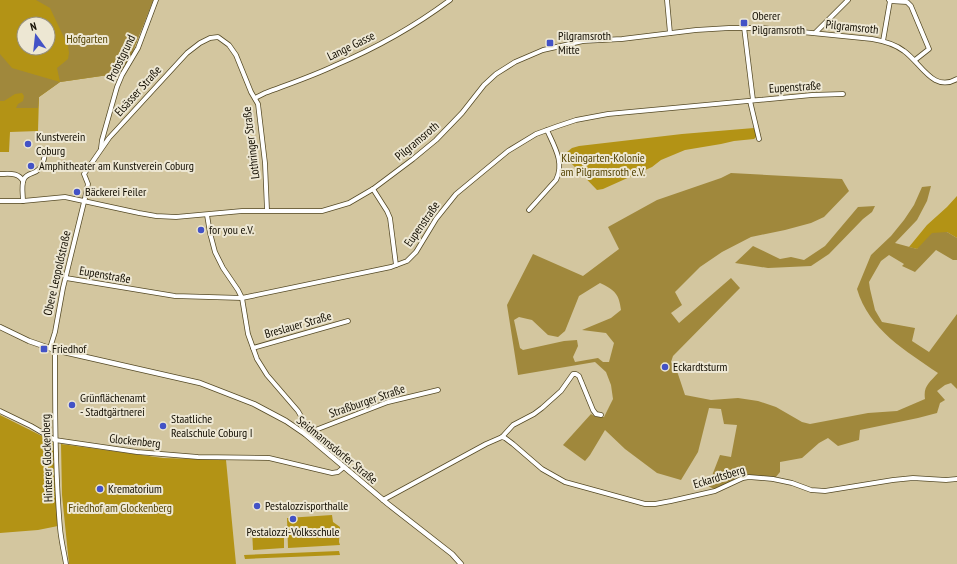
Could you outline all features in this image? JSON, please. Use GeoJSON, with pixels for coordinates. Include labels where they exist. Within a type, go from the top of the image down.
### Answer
{"type":"FeatureCollection","features":[{"type":"Feature","properties":{"kind":"street","name":"Probstgrund"},"geometry":{"type":"LineString","coordinates":[[101,148],[117,87],[138,48],[156,0]]}},
{"type":"Feature","properties":{"kind":"street","name":"Lange Gasse"},"geometry":{"type":"LineString","coordinates":[[255,98],[265,92],[335,66],[364,53],[409,28],[450,0]]}},
{"type":"Feature","properties":{"kind":"street"},"geometry":{"type":"LineString","coordinates":[[667,0],[670,33]]}},
{"type":"Feature","properties":{"kind":"street","name":"Pilgramsroth"},"geometry":{"type":"LineString","coordinates":[[815,33],[848,0]]}},
{"type":"Feature","properties":{"kind":"street"},"geometry":{"type":"LineString","coordinates":[[883,41],[889,1],[906,2],[911,6],[929,49],[915,60]]}},
{"type":"Feature","properties":{"kind":"street"},"geometry":{"type":"LineString","coordinates":[[744,28],[751,101],[759,139]]}},
{"type":"Feature","properties":{"kind":"street","name":"Pilgramsroth"},"geometry":{"type":"LineString","coordinates":[[0,200],[23,202],[59,197],[156,216],[176,217],[242,211],[322,211],[349,203],[373,189],[413,159],[436,140],[462,113],[484,85],[496,74],[516,62],[538,52],[578,41],[628,39],[701,29],[744,28],[815,33],[883,41],[904,51],[915,60],[930,78],[945,83],[957,79]]}},
{"type":"Feature","properties":{"kind":"street","name":"Elsässer Straße"},"geometry":{"type":"LineString","coordinates":[[84,174],[94,162],[101,148],[187,53],[200,43],[210,38],[218,37]]}},
{"type":"Feature","properties":{"kind":"street","name":"Lothringer Straße"},"geometry":{"type":"LineString","coordinates":[[218,37],[229,45],[236,55],[251,92],[258,104],[263,140],[267,210]]}},
{"type":"Feature","properties":{"kind":"street","name":"Eupenstraße"},"geometry":{"type":"LineString","coordinates":[[66,278],[175,296],[242,298],[391,267],[407,261],[416,252],[436,219],[449,202],[465,186],[508,151],[522,142],[547,130],[570,122],[596,116],[812,95],[842,94]]}},
{"type":"Feature","properties":{"kind":"street"},"geometry":{"type":"LineString","coordinates":[[529,210],[559,175],[559,161],[547,130]]}},
{"type":"Feature","properties":{"kind":"street"},"geometry":{"type":"LineString","coordinates":[[23,202],[23,181],[26,176],[36,173],[40,169],[44,164],[45,154]]}},
{"type":"Feature","properties":{"kind":"street"},"geometry":{"type":"LineString","coordinates":[[0,174],[17,175],[21,177],[23,181]]}},
{"type":"Feature","properties":{"kind":"street","name":"Obere Leopoldstraße"},"geometry":{"type":"LineString","coordinates":[[50,348],[55,332],[88,184],[84,174]]}},
{"type":"Feature","properties":{"kind":"street"},"geometry":{"type":"LineString","coordinates":[[373,189],[390,218],[396,265]]}},
{"type":"Feature","properties":{"kind":"street"},"geometry":{"type":"LineString","coordinates":[[207,215],[210,233],[218,257],[223,268],[242,298],[248,334],[253,348],[267,375],[301,414],[305,434]]}},
{"type":"Feature","properties":{"kind":"street","name":"Breslauer Straße"},"geometry":{"type":"LineString","coordinates":[[253,348],[348,321]]}},
{"type":"Feature","properties":{"kind":"street","name":"Seidmannsdorfer Straße"},"geometry":{"type":"LineString","coordinates":[[0,327],[29,341],[55,350],[200,382],[254,404],[286,421],[305,434],[383,500],[452,554],[461,564]]}},
{"type":"Feature","properties":{"kind":"street","name":"Hinterer Glockenberg"},"geometry":{"type":"LineString","coordinates":[[55,350],[56,440],[59,513],[66,564]]}},
{"type":"Feature","properties":{"kind":"street"},"geometry":{"type":"LineString","coordinates":[[383,500],[486,444],[502,437],[513,425],[542,408],[561,391],[574,374],[578,376],[593,410],[596,414],[601,415]]}},
{"type":"Feature","properties":{"kind":"street","name":"Straßburger Straße"},"geometry":{"type":"LineString","coordinates":[[305,434],[388,402],[438,390]]}},
{"type":"Feature","properties":{"kind":"street","name":"Glockenberg"},"geometry":{"type":"LineString","coordinates":[[0,411],[56,440],[78,444],[138,452],[198,457],[269,458],[332,473],[338,472],[344,467]]}},
{"type":"Feature","properties":{"kind":"street","name":"Eckardtsberg"},"geometry":{"type":"LineString","coordinates":[[502,437],[513,444],[542,469],[565,482],[645,504],[671,501],[715,491],[743,478],[749,477],[773,479],[792,483],[811,490],[825,491],[912,478],[946,480],[957,479]]}},
{"type":"Feature","properties":{"kind":"green space","name":"Hofgarten"},"geometry":{"type":"Polygon","coordinates":[[[0,0],[153,0],[133,51],[122,73],[60,82],[39,97],[38,131],[10,132],[9,152],[0,152],[0,0]]]}},
{"type":"Feature","properties":{"kind":"green space"},"geometry":{"type":"Polygon","coordinates":[[[36,0],[153,0],[133,51],[122,73],[60,82],[57,68],[68,59],[69,53],[68,46],[56,21],[56,16],[54,16],[50,8],[36,0]]]}},
{"type":"Feature","properties":{"kind":"green space"},"geometry":{"type":"Polygon","coordinates":[[[0,54],[12,68],[60,82],[39,97],[38,108],[16,108],[18,104],[23,101],[24,96],[22,93],[15,94],[4,101],[0,101],[0,54]]]}},
{"type":"Feature","properties":{"kind":"green space","name":"Kleingarten-Kolonie am Pilgramsroth e.V."},"geometry":{"type":"Polygon","coordinates":[[[754,128],[757,136],[754,139],[685,150],[661,160],[652,167],[603,189],[597,190],[566,157],[567,152],[572,148],[579,146],[682,134],[754,128]]]}},
{"type":"Feature","properties":{"kind":"green space"},"geometry":{"type":"Polygon","coordinates":[[[731,173],[842,179],[849,191],[824,217],[811,223],[751,237],[722,252],[700,267],[675,292],[682,305],[671,313],[679,323],[731,278],[740,288],[673,356],[671,362],[677,371],[685,395],[711,400],[738,398],[758,401],[776,407],[802,422],[810,424],[868,413],[897,411],[925,399],[926,387],[938,373],[901,348],[879,328],[870,316],[857,289],[871,255],[891,236],[904,220],[914,205],[922,187],[931,186],[927,201],[917,220],[895,243],[917,249],[932,233],[947,232],[957,238],[957,260],[953,260],[936,250],[915,272],[902,266],[904,264],[889,255],[881,261],[869,282],[875,310],[882,322],[915,328],[912,341],[929,352],[957,314],[957,389],[951,383],[945,385],[937,391],[945,400],[940,403],[937,413],[860,430],[859,440],[838,446],[828,438],[819,443],[802,458],[780,462],[780,472],[775,478],[764,476],[742,476],[716,490],[708,486],[720,455],[731,457],[737,425],[724,424],[721,409],[709,408],[698,452],[681,480],[657,473],[625,449],[605,430],[585,461],[563,445],[591,414],[596,417],[604,417],[613,399],[611,385],[606,372],[595,362],[518,375],[507,305],[533,254],[583,276],[619,249],[608,227],[657,200],[721,178],[731,173]],[[600,283],[579,296],[565,331],[558,337],[548,335],[532,320],[519,317],[514,320],[520,348],[523,350],[564,341],[577,340],[578,346],[573,357],[575,362],[598,358],[603,362],[609,362],[614,343],[606,333],[582,330],[611,318],[621,310],[619,300],[613,290],[600,283]]]}},
{"type":"Feature","properties":{"kind":"green space"},"geometry":{"type":"Polygon","coordinates":[[[957,196],[957,238],[947,232],[917,249],[909,247],[927,225],[957,196]]]}},
{"type":"Feature","properties":{"kind":"green space"},"geometry":{"type":"Polygon","coordinates":[[[875,206],[872,212],[863,219],[829,254],[811,266],[768,268],[735,263],[753,246],[780,259],[791,257],[804,260],[825,246],[858,207],[875,206]]]}},
{"type":"Feature","properties":{"kind":"green space","name":"Friedhof am Glockenberg"},"geometry":{"type":"Polygon","coordinates":[[[0,415],[54,442],[58,526],[38,530],[0,533],[0,415]]]}},
{"type":"Feature","properties":{"kind":"green space","name":"Friedhof am Glockenberg"},"geometry":{"type":"Polygon","coordinates":[[[61,444],[163,458],[226,460],[236,564],[69,564],[62,495],[61,444]]]}},
{"type":"Feature","properties":{"kind":"green space"},"geometry":{"type":"Polygon","coordinates":[[[332,515],[333,522],[340,527],[340,545],[288,548],[287,518],[332,515]]]}},
{"type":"Feature","properties":{"kind":"green space"},"geometry":{"type":"Polygon","coordinates":[[[284,528],[284,548],[253,550],[252,529],[284,528]]]}},
{"type":"Feature","properties":{"kind":"green space"},"geometry":{"type":"Polygon","coordinates":[[[339,551],[340,555],[245,559],[244,555],[339,551]]]}},
{"type":"Feature","properties":{"kind":"place","name":"Oberer Pilgramsroth"},"geometry":{"type":"Point","coordinates":[744,23]}},
{"type":"Feature","properties":{"kind":"place","name":"Pilgramsroth Mitte"},"geometry":{"type":"Point","coordinates":[550,43]}},
{"type":"Feature","properties":{"kind":"place","name":"Kunstverein Coburg"},"geometry":{"type":"Point","coordinates":[28,144]}},
{"type":"Feature","properties":{"kind":"place","name":"Amphitheater am Kunstverein Coburg"},"geometry":{"type":"Point","coordinates":[31,166]}},
{"type":"Feature","properties":{"kind":"place","name":"Bäckerei Feiler"},"geometry":{"type":"Point","coordinates":[77,192]}},
{"type":"Feature","properties":{"kind":"place","name":"for you e.V."},"geometry":{"type":"Point","coordinates":[201,230]}},
{"type":"Feature","properties":{"kind":"place","name":"Friedhof"},"geometry":{"type":"Point","coordinates":[44,349]}},
{"type":"Feature","properties":{"kind":"place","name":"Eckardtsturm"},"geometry":{"type":"Point","coordinates":[665,367]}},
{"type":"Feature","properties":{"kind":"place","name":"Grünflächenamt - Stadtgärtnerei"},"geometry":{"type":"Point","coordinates":[72,405]}},
{"type":"Feature","properties":{"kind":"place","name":"Staatliche Realschule Coburg I"},"geometry":{"type":"Point","coordinates":[163,426]}},
{"type":"Feature","properties":{"kind":"place","name":"Krematorium"},"geometry":{"type":"Point","coordinates":[100,489]}},
{"type":"Feature","properties":{"kind":"place","name":"Pestalozzisporthalle"},"geometry":{"type":"Point","coordinates":[257,506]}},
{"type":"Feature","properties":{"kind":"place","name":"Pestalozzi-Volksschule"},"geometry":{"type":"Point","coordinates":[293,519]}}]}
